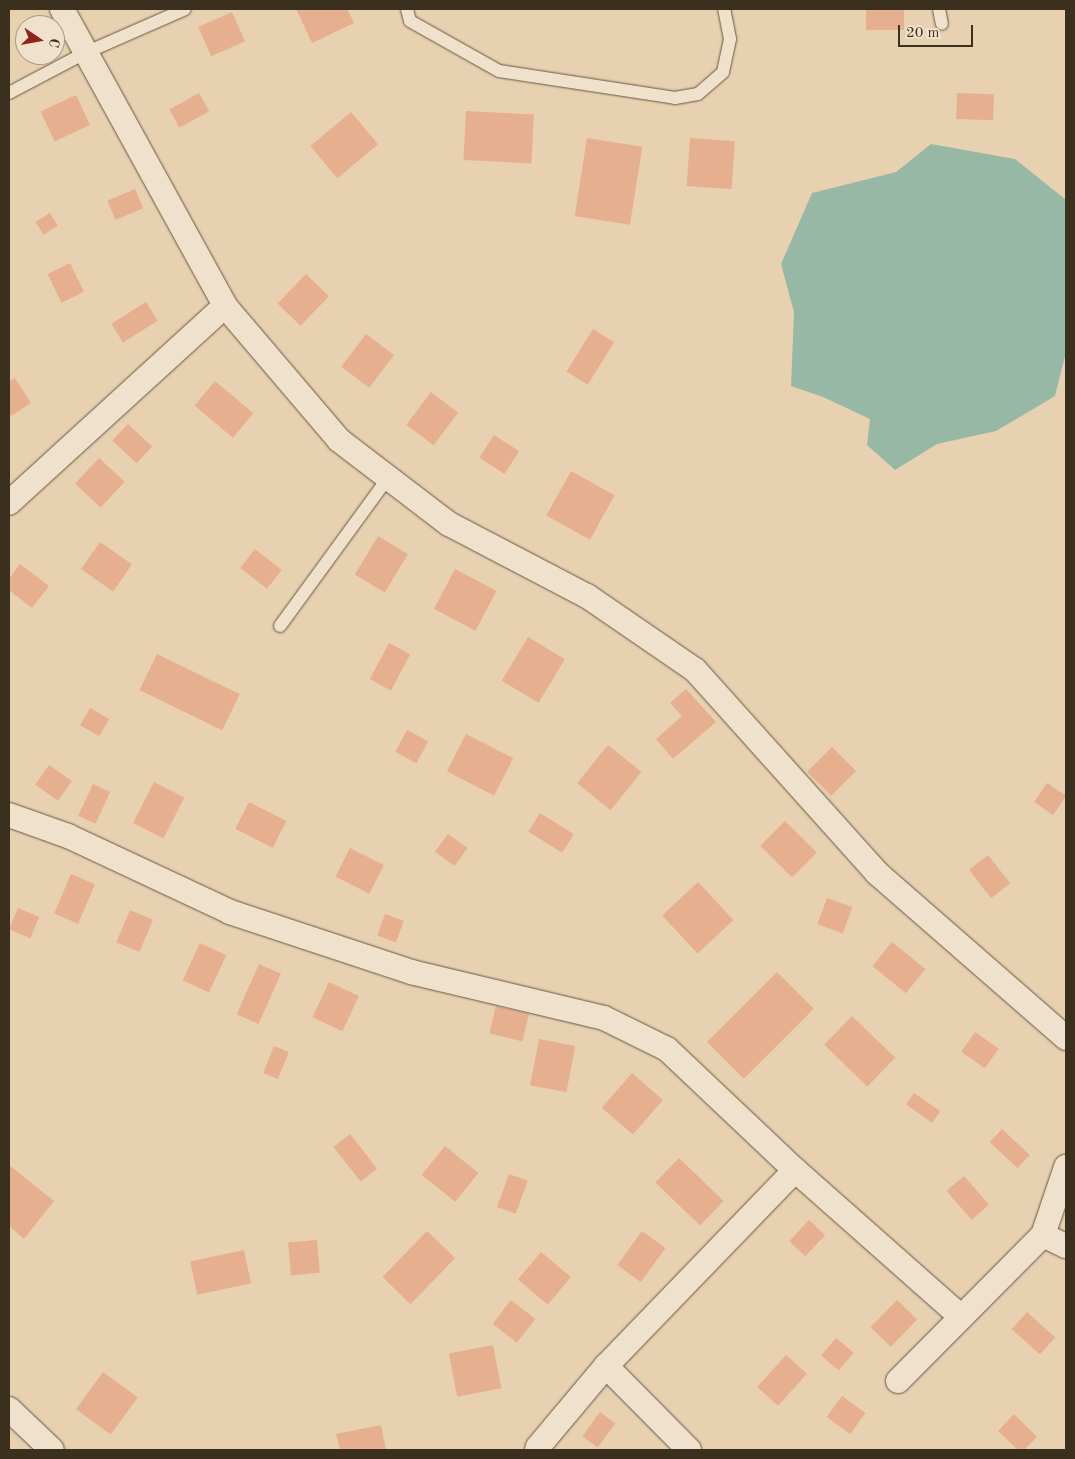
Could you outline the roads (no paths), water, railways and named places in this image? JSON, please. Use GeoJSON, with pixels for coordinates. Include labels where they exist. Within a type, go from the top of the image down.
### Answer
{"type":"FeatureCollection","features":[{"type":"Feature","properties":{"kind":"street"},"geometry":{"type":"LineString","coordinates":[[62,9],[225,306],[339,440],[448,524],[587,596],[695,670],[877,873],[1066,1038]]}},
{"type":"Feature","properties":{"kind":"street"},"geometry":{"type":"LineString","coordinates":[[9,503],[225,306]]}},
{"type":"Feature","properties":{"kind":"street"},"geometry":{"type":"LineString","coordinates":[[9,814],[68,836],[230,912],[411,972],[604,1018],[667,1049],[795,1170],[961,1317]]}},
{"type":"Feature","properties":{"kind":"street"},"geometry":{"type":"LineString","coordinates":[[898,1381],[1042,1235],[1066,1167]]}},
{"type":"Feature","properties":{"kind":"street"},"geometry":{"type":"LineString","coordinates":[[537,1450],[606,1366],[795,1170]]}},
{"type":"Feature","properties":{"kind":"street"},"geometry":{"type":"LineString","coordinates":[[1042,1235],[1066,1246]]}},
{"type":"Feature","properties":{"kind":"street"},"geometry":{"type":"LineString","coordinates":[[606,1366],[690,1450]]}},
{"type":"Feature","properties":{"kind":"street"},"geometry":{"type":"LineString","coordinates":[[9,1409],[52,1450]]}},
{"type":"Feature","properties":{"kind":"lane"},"geometry":{"type":"LineString","coordinates":[[9,94],[85,53],[185,9]]}},
{"type":"Feature","properties":{"kind":"lane"},"geometry":{"type":"LineString","coordinates":[[407,9],[410,21],[499,71],[675,98],[698,94],[723,72],[730,39],[724,9]]}},
{"type":"Feature","properties":{"kind":"lane"},"geometry":{"type":"LineString","coordinates":[[939,9],[942,24]]}},
{"type":"Feature","properties":{"kind":"lane"},"geometry":{"type":"LineString","coordinates":[[280,626],[388,478]]}}]}
